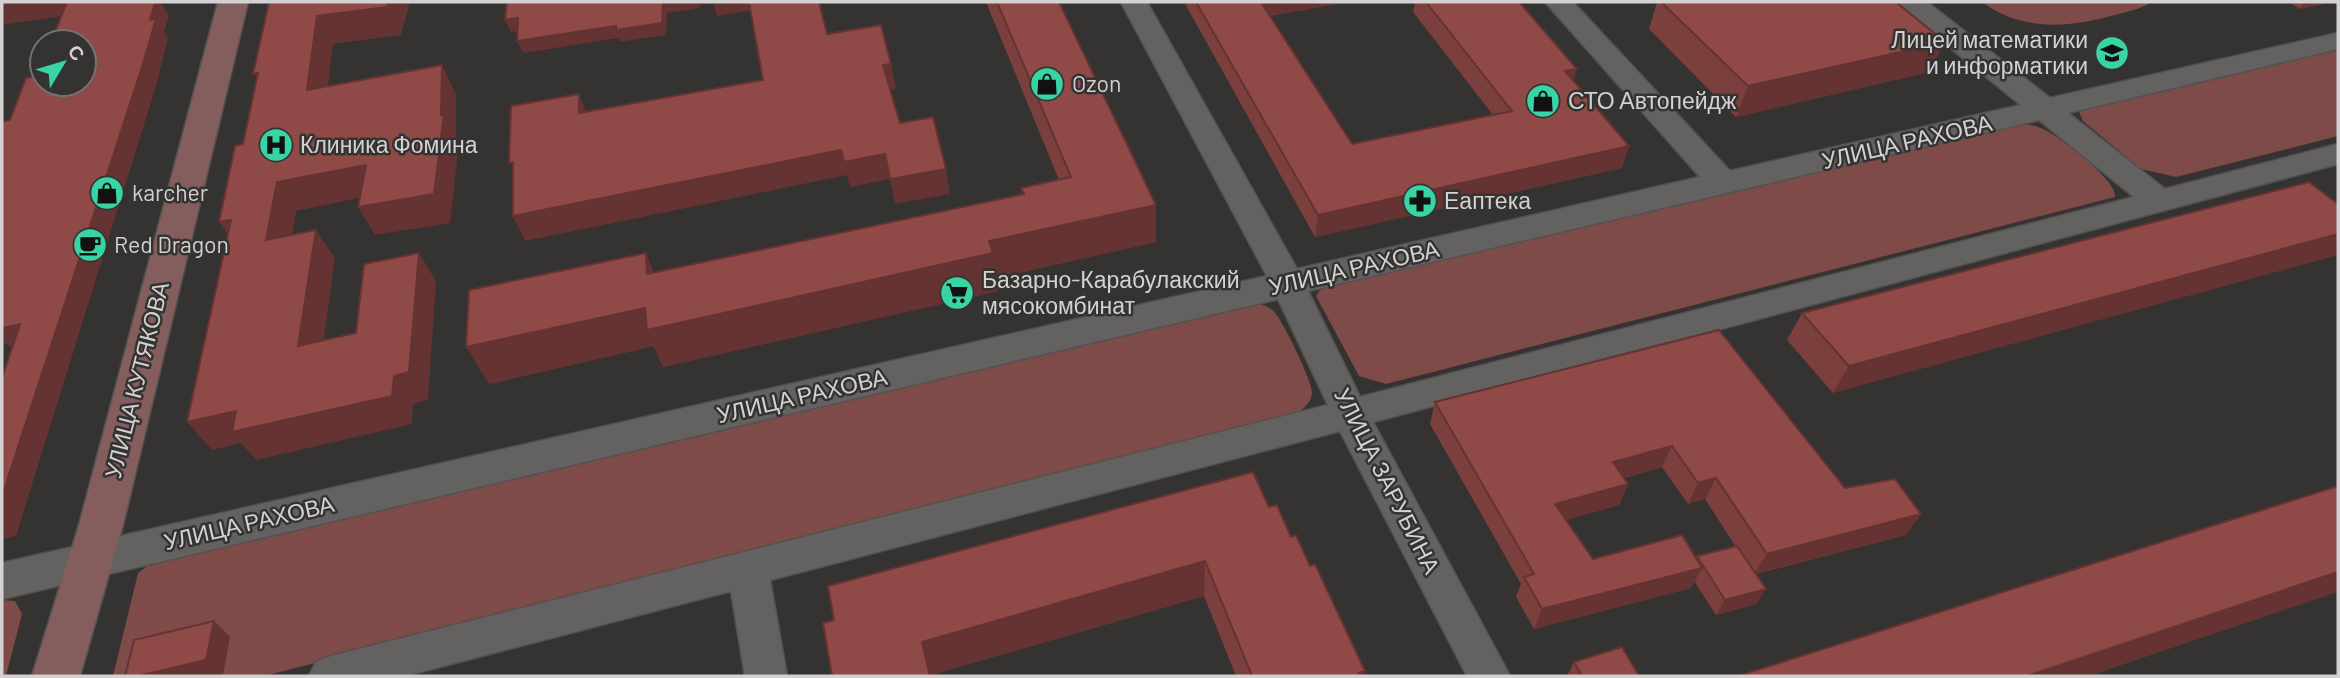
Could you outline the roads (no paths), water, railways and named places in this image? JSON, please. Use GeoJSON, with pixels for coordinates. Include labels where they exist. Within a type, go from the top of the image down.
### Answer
{"type":"FeatureCollection","features":[{"type":"Feature","properties":{"kind":"street","name":"УЛИЦА КУТЯКОВА"},"geometry":{"type":"LineString","coordinates":[[57,676],[91,561],[233,2]]}},
{"type":"Feature","properties":{"kind":"street","name":"УЛИЦА ЗАРУБИНА"},"geometry":{"type":"LineString","coordinates":[[1134,2],[1288,284],[1350,414],[1489,676]]}},
{"type":"Feature","properties":{"kind":"street"},"geometry":{"type":"LineString","coordinates":[[1558,2],[1723,183]]}},
{"type":"Feature","properties":{"kind":"street"},"geometry":{"type":"LineString","coordinates":[[1911,2],[2158,200]]}},
{"type":"Feature","properties":{"kind":"street","name":"УЛИЦА РАХОВА"},"geometry":{"type":"LineString","coordinates":[[2,580],[2338,41]]}},
{"type":"Feature","properties":{"kind":"street"},"geometry":{"type":"LineString","coordinates":[[331,676],[1350,414],[2338,154]]}},
{"type":"Feature","properties":{"kind":"street"},"geometry":{"type":"LineString","coordinates":[[748,569],[766,676]]}},
{"type":"Feature","properties":{"kind":"place","name":"Лицей математики и информатики"},"geometry":{"type":"Point","coordinates":[2112,53]}},
{"type":"Feature","properties":{"kind":"place","name":"Ozon"},"geometry":{"type":"Point","coordinates":[1047,84]}},
{"type":"Feature","properties":{"kind":"place","name":"СТО Автопейдж"},"geometry":{"type":"Point","coordinates":[1543,101]}},
{"type":"Feature","properties":{"kind":"place","name":"Клиника Фомина"},"geometry":{"type":"Point","coordinates":[276,145]}},
{"type":"Feature","properties":{"kind":"place","name":"karcher"},"geometry":{"type":"Point","coordinates":[107,193]}},
{"type":"Feature","properties":{"kind":"place","name":"Еаптека"},"geometry":{"type":"Point","coordinates":[1420,201]}},
{"type":"Feature","properties":{"kind":"place","name":"Red Dragon"},"geometry":{"type":"Point","coordinates":[90,245]}},
{"type":"Feature","properties":{"kind":"place","name":"Базарно-Карабулакский мясокомбинат"},"geometry":{"type":"Point","coordinates":[957,293]}}]}
